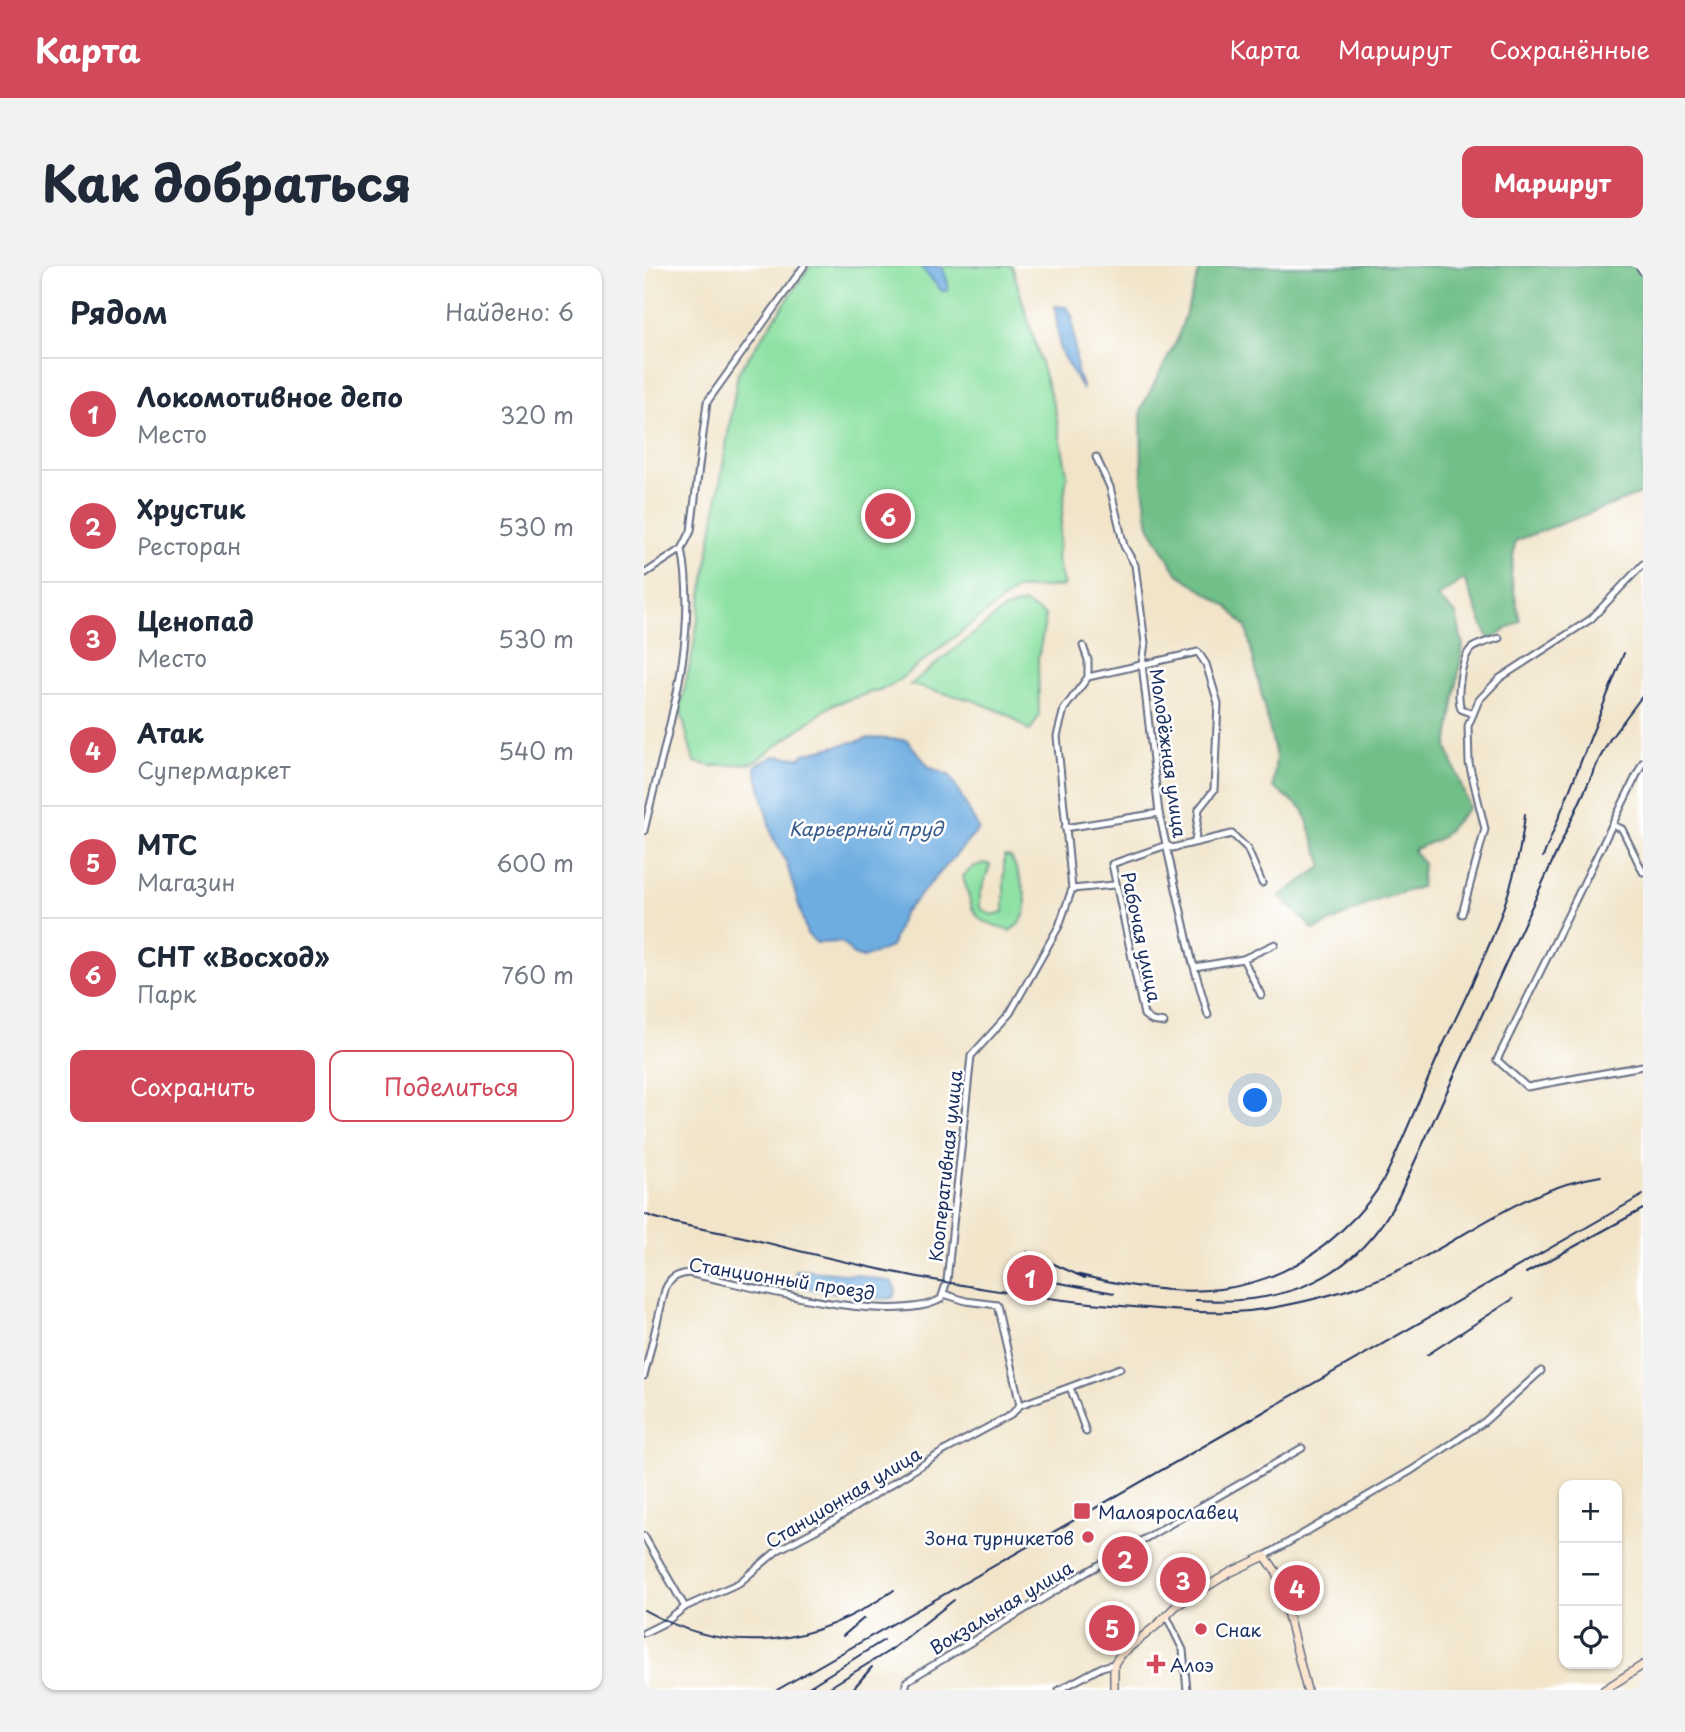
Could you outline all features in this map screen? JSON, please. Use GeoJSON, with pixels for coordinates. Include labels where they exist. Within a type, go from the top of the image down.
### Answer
{"type":"FeatureCollection","features":[{"type":"Feature","properties":{"kind":"main road"},"geometry":{"type":"LineString","coordinates":[[1114,1690],[1114,1664],[1119,1655],[1166,1615],[1229,1573],[1265,1556],[1277,1573],[1307,1690]]}},
{"type":"Feature","properties":{"kind":"main road"},"geometry":{"type":"LineString","coordinates":[[1604,1690],[1643,1665]]}},
{"type":"Feature","properties":{"kind":"street"},"geometry":{"type":"LineString","coordinates":[[644,574],[662,566],[682,549],[691,531],[707,402],[804,266]]}},
{"type":"Feature","properties":{"kind":"street"},"geometry":{"type":"LineString","coordinates":[[1639,266],[1643,272]]}},
{"type":"Feature","properties":{"kind":"street","name":"Молодёжная улица"},"geometry":{"type":"LineString","coordinates":[[1096,457],[1110,487],[1124,545],[1135,565],[1145,643],[1142,664],[1159,813],[1208,1015]]}},
{"type":"Feature","properties":{"kind":"street"},"geometry":{"type":"LineString","coordinates":[[644,831],[686,644],[687,576],[682,549]]}},
{"type":"Feature","properties":{"kind":"street"},"geometry":{"type":"LineString","coordinates":[[1462,914],[1485,829],[1469,763],[1468,726],[1479,701],[1500,678],[1591,619],[1643,564]]}},
{"type":"Feature","properties":{"kind":"street"},"geometry":{"type":"LineString","coordinates":[[1473,714],[1461,709],[1458,699],[1467,654],[1474,646],[1499,638]]}},
{"type":"Feature","properties":{"kind":"street"},"geometry":{"type":"LineString","coordinates":[[1083,646],[1088,660],[1088,677],[1198,652],[1206,664],[1217,703],[1214,790],[1199,809],[1195,841]]}},
{"type":"Feature","properties":{"kind":"street","name":"Кооперативная улица"},"geometry":{"type":"LineString","coordinates":[[944,1294],[966,1124],[971,1056],[1010,1013],[1059,926],[1072,889],[1057,736],[1064,709],[1088,677]]}},
{"type":"Feature","properties":{"kind":"street"},"geometry":{"type":"LineString","coordinates":[[1643,762],[1497,1060],[1527,1087],[1643,1066]]}},
{"type":"Feature","properties":{"kind":"street"},"geometry":{"type":"LineString","coordinates":[[1065,828],[1159,813]]}},
{"type":"Feature","properties":{"kind":"street"},"geometry":{"type":"LineString","coordinates":[[1612,825],[1622,828],[1643,872]]}},
{"type":"Feature","properties":{"kind":"street"},"geometry":{"type":"LineString","coordinates":[[1167,845],[1172,848],[1232,834],[1247,848],[1262,883]]}},
{"type":"Feature","properties":{"kind":"street","name":"Рабочая улица"},"geometry":{"type":"LineString","coordinates":[[1164,1023],[1152,1021],[1144,1015],[1114,885],[1112,864],[1167,845]]}},
{"type":"Feature","properties":{"kind":"street"},"geometry":{"type":"LineString","coordinates":[[1072,889],[1114,885]]}},
{"type":"Feature","properties":{"kind":"street"},"geometry":{"type":"LineString","coordinates":[[1195,967],[1243,959],[1275,944]]}},
{"type":"Feature","properties":{"kind":"street"},"geometry":{"type":"LineString","coordinates":[[1243,959],[1261,995]]}},
{"type":"Feature","properties":{"kind":"street","name":"Станционный проезд"},"geometry":{"type":"LineString","coordinates":[[644,1376],[665,1290],[668,1281],[677,1275],[688,1273],[872,1309],[918,1307],[938,1302],[944,1294]]}},
{"type":"Feature","properties":{"kind":"street"},"geometry":{"type":"LineString","coordinates":[[944,1294],[966,1301],[997,1305],[1020,1405]]}},
{"type":"Feature","properties":{"kind":"street","name":"Станционная улица"},"geometry":{"type":"LineString","coordinates":[[644,1633],[667,1622],[685,1607],[739,1583],[778,1550],[834,1521],[944,1451],[1011,1415],[1020,1405],[1120,1368]]}},
{"type":"Feature","properties":{"kind":"street"},"geometry":{"type":"LineString","coordinates":[[1265,1556],[1433,1456],[1484,1422],[1541,1371]]}},
{"type":"Feature","properties":{"kind":"street"},"geometry":{"type":"LineString","coordinates":[[1070,1387],[1086,1432]]}},
{"type":"Feature","properties":{"kind":"street","name":"Вокзальная улица"},"geometry":{"type":"LineString","coordinates":[[905,1690],[907,1681],[922,1671],[1302,1448]]}},
{"type":"Feature","properties":{"kind":"street"},"geometry":{"type":"LineString","coordinates":[[644,1536],[685,1607]]}},
{"type":"Feature","properties":{"kind":"street"},"geometry":{"type":"LineString","coordinates":[[1166,1615],[1183,1650],[1187,1690]]}},
{"type":"Feature","properties":{"kind":"street"},"geometry":{"type":"LineString","coordinates":[[1059,1690],[1102,1667],[1114,1664]]}},
{"type":"Feature","properties":{"kind":"green space"},"geometry":{"type":"Polygon","coordinates":[[[810,266],[1012,266],[1055,410],[1067,473],[1057,559],[1064,586],[1017,589],[891,686],[832,705],[753,763],[712,766],[694,762],[680,708],[693,650],[738,373],[810,266]]]}},
{"type":"Feature","properties":{"kind":"green space"},"geometry":{"type":"Polygon","coordinates":[[[1201,266],[1636,266],[1643,276],[1643,493],[1515,541],[1511,576],[1520,621],[1489,640],[1464,579],[1437,597],[1456,614],[1463,645],[1447,747],[1469,807],[1441,838],[1413,850],[1423,863],[1421,887],[1380,899],[1314,930],[1280,896],[1323,866],[1303,809],[1273,787],[1276,757],[1246,627],[1228,607],[1177,573],[1149,526],[1142,481],[1141,409],[1177,340],[1201,266]]]}},
{"type":"Feature","properties":{"kind":"green space"},"geometry":{"type":"Polygon","coordinates":[[[1024,603],[1046,616],[1038,659],[1039,716],[1030,731],[1007,714],[972,700],[910,685],[1003,610],[1024,603]]]}},
{"type":"Feature","properties":{"kind":"green space"},"geometry":{"type":"Polygon","coordinates":[[[1004,856],[1011,857],[1020,877],[1026,907],[1024,916],[1009,931],[981,920],[972,908],[963,876],[973,867],[984,863],[990,865],[980,895],[980,908],[992,915],[1004,912],[1004,856]]]}},
{"type":"Feature","properties":{"kind":"water"},"geometry":{"type":"Polygon","coordinates":[[[920,266],[942,266],[948,283],[947,291],[942,291],[920,266]]]}},
{"type":"Feature","properties":{"kind":"water"},"geometry":{"type":"Polygon","coordinates":[[[1055,306],[1066,307],[1072,315],[1077,371],[1083,390],[1060,351],[1055,306]]]}},
{"type":"Feature","properties":{"kind":"water","name":"Карьерный пруд"},"geometry":{"type":"Polygon","coordinates":[[[870,738],[907,740],[929,767],[950,776],[979,829],[903,914],[891,947],[863,958],[853,955],[842,942],[817,943],[807,934],[786,861],[772,836],[755,766],[774,756],[801,758],[803,754],[870,738]]]}},
{"type":"Feature","properties":{"kind":"water"},"geometry":{"type":"Polygon","coordinates":[[[799,1270],[857,1275],[892,1282],[896,1291],[893,1298],[883,1299],[850,1294],[848,1286],[838,1285],[836,1293],[796,1286],[795,1272],[799,1270]]]}},
{"type":"Feature","properties":{"kind":"railway"},"geometry":{"type":"LineString","coordinates":[[1543,857],[1624,653]]}},
{"type":"Feature","properties":{"kind":"railway"},"geometry":{"type":"LineString","coordinates":[[1593,771],[1610,739],[1643,695]]}},
{"type":"Feature","properties":{"kind":"railway"},"geometry":{"type":"LineString","coordinates":[[1195,1300],[1228,1301],[1288,1292],[1339,1267],[1362,1248],[1382,1225],[1399,1196],[1598,762]]}},
{"type":"Feature","properties":{"kind":"railway"},"geometry":{"type":"LineString","coordinates":[[1076,1274],[1149,1288],[1184,1291],[1251,1283],[1283,1271],[1314,1253],[1355,1217],[1384,1179],[1495,932],[1514,874],[1525,814]]}},
{"type":"Feature","properties":{"kind":"railway"},"geometry":{"type":"LineString","coordinates":[[644,1214],[843,1261],[982,1288],[1122,1306],[1233,1312],[1290,1305],[1357,1287],[1419,1260],[1536,1195],[1601,1176]]}},
{"type":"Feature","properties":{"kind":"railway"},"geometry":{"type":"LineString","coordinates":[[777,1690],[1643,1195]]}},
{"type":"Feature","properties":{"kind":"railway"},"geometry":{"type":"LineString","coordinates":[[1526,1273],[1643,1209]]}},
{"type":"Feature","properties":{"kind":"railway"},"geometry":{"type":"LineString","coordinates":[[1027,1252],[1085,1278]]}},
{"type":"Feature","properties":{"kind":"railway"},"geometry":{"type":"LineString","coordinates":[[1049,1281],[1114,1293]]}},
{"type":"Feature","properties":{"kind":"railway"},"geometry":{"type":"LineString","coordinates":[[1427,1355],[1513,1299]]}},
{"type":"Feature","properties":{"kind":"railway"},"geometry":{"type":"LineString","coordinates":[[644,1610],[677,1626],[709,1635],[741,1640],[772,1639],[803,1634],[834,1624],[894,1590]]}},
{"type":"Feature","properties":{"kind":"railway"},"geometry":{"type":"LineString","coordinates":[[825,1690],[889,1651],[954,1600]]}},
{"type":"Feature","properties":{"kind":"railway"},"geometry":{"type":"LineString","coordinates":[[843,1636],[864,1618]]}},
{"type":"Feature","properties":{"kind":"railway"},"geometry":{"type":"LineString","coordinates":[[804,1690],[884,1640]]}},
{"type":"Feature","properties":{"kind":"railway"},"geometry":{"type":"LineString","coordinates":[[852,1690],[872,1667]]}},
{"type":"Feature","properties":{"kind":"place","name":"СНТ «Восход»"},"geometry":{"type":"Point","coordinates":[888,516]}},
{"type":"Feature","properties":{"kind":"place","name":"Локомотивное депо"},"geometry":{"type":"Point","coordinates":[1030,1278]}},
{"type":"Feature","properties":{"kind":"place","name":"Малоярославец"},"geometry":{"type":"Point","coordinates":[1082,1511]}},
{"type":"Feature","properties":{"kind":"place","name":"Зона турникетов"},"geometry":{"type":"Point","coordinates":[1088,1537]}},
{"type":"Feature","properties":{"kind":"place","name":"Хрустик"},"geometry":{"type":"Point","coordinates":[1125,1559]}},
{"type":"Feature","properties":{"kind":"place","name":"Ценопад"},"geometry":{"type":"Point","coordinates":[1183,1580]}},
{"type":"Feature","properties":{"kind":"place","name":"Атак"},"geometry":{"type":"Point","coordinates":[1297,1588]}},
{"type":"Feature","properties":{"kind":"place","name":"МТС"},"geometry":{"type":"Point","coordinates":[1112,1628]}},
{"type":"Feature","properties":{"kind":"place","name":"Снак"},"geometry":{"type":"Point","coordinates":[1201,1629]}},
{"type":"Feature","properties":{"kind":"place","name":"Алоэ"},"geometry":{"type":"Point","coordinates":[1156,1664]}}]}
